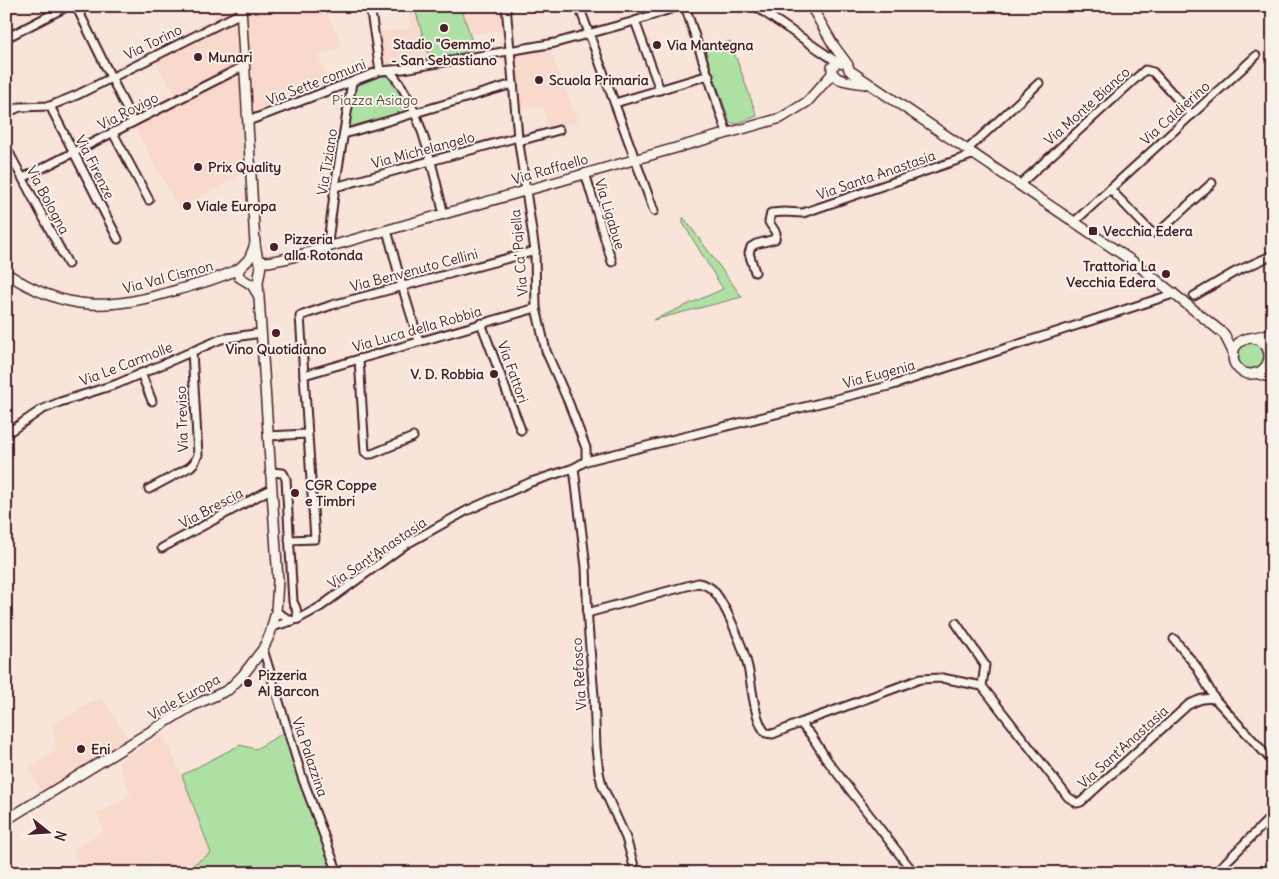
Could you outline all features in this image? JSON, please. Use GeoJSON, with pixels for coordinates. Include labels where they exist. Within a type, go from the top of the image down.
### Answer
{"type":"FeatureCollection","features":[{"type":"Feature","properties":{"kind":"main road"},"geometry":{"type":"LineString","coordinates":[[811,6],[834,46],[840,71],[875,88],[1135,264],[1224,334],[1234,354],[1236,365],[1240,369],[1244,372],[1273,378]]}},
{"type":"Feature","properties":{"kind":"main road","name":"Viale Europa"},"geometry":{"type":"LineString","coordinates":[[6,820],[192,706],[228,690],[243,675],[263,649],[272,627],[276,612],[278,580],[258,295],[261,268],[256,260],[241,10]]}},
{"type":"Feature","properties":{"kind":"main road","name":"Via Raffaello"},"geometry":{"type":"LineString","coordinates":[[259,273],[277,261],[781,118],[807,102],[840,71]]}},
{"type":"Feature","properties":{"kind":"main road"},"geometry":{"type":"LineString","coordinates":[[256,260],[238,269],[238,278],[255,288],[258,295]]}},
{"type":"Feature","properties":{"kind":"main road","name":"Via Raffaello"},"geometry":{"type":"LineString","coordinates":[[256,260],[277,261]]}},
{"type":"Feature","properties":{"kind":"main road","name":"Via Val Cismon"},"geometry":{"type":"LineString","coordinates":[[6,273],[26,286],[55,299],[99,305],[122,304],[144,300],[224,276],[238,269]]}},
{"type":"Feature","properties":{"kind":"main road"},"geometry":{"type":"LineString","coordinates":[[244,281],[252,280],[259,273]]}},
{"type":"Feature","properties":{"kind":"main road","name":"Via Val Cismon"},"geometry":{"type":"LineString","coordinates":[[224,276],[244,281]]}},
{"type":"Feature","properties":{"kind":"main road"},"geometry":{"type":"LineString","coordinates":[[1234,354],[1238,344],[1249,338],[1273,332]]}},
{"type":"Feature","properties":{"kind":"main road"},"geometry":{"type":"LineString","coordinates":[[1224,334],[1256,339],[1265,344],[1270,359]]}},
{"type":"Feature","properties":{"kind":"main road"},"geometry":{"type":"LineString","coordinates":[[1255,373],[1264,368],[1270,359],[1273,338]]}},
{"type":"Feature","properties":{"kind":"street"},"geometry":{"type":"LineString","coordinates":[[6,38],[68,6]]}},
{"type":"Feature","properties":{"kind":"street"},"geometry":{"type":"LineString","coordinates":[[76,6],[133,122]]}},
{"type":"Feature","properties":{"kind":"street"},"geometry":{"type":"LineString","coordinates":[[370,6],[380,71]]}},
{"type":"Feature","properties":{"kind":"street","name":"Via Ca' Pajella"},"geometry":{"type":"LineString","coordinates":[[506,6],[518,139],[535,251],[536,308],[546,351],[568,400],[586,448],[586,461]]}},
{"type":"Feature","properties":{"kind":"street"},"geometry":{"type":"LineString","coordinates":[[579,6],[654,211]]}},
{"type":"Feature","properties":{"kind":"street"},"geometry":{"type":"LineString","coordinates":[[511,50],[555,43],[635,21],[679,6]]}},
{"type":"Feature","properties":{"kind":"street"},"geometry":{"type":"LineString","coordinates":[[685,6],[727,133]]}},
{"type":"Feature","properties":{"kind":"street"},"geometry":{"type":"LineString","coordinates":[[755,6],[823,52],[840,71]]}},
{"type":"Feature","properties":{"kind":"street","name":"Via Torino"},"geometry":{"type":"LineString","coordinates":[[50,106],[77,95],[241,10]]}},
{"type":"Feature","properties":{"kind":"street"},"geometry":{"type":"LineString","coordinates":[[635,21],[660,90]]}},
{"type":"Feature","properties":{"kind":"street","name":"Via Sette comuni"},"geometry":{"type":"LineString","coordinates":[[248,121],[380,71],[404,69],[511,50]]}},
{"type":"Feature","properties":{"kind":"street","name":"Via Caldierino"},"geometry":{"type":"LineString","coordinates":[[1074,222],[1256,56]]}},
{"type":"Feature","properties":{"kind":"street","name":"Via Rovigo"},"geometry":{"type":"LineString","coordinates":[[23,178],[244,66]]}},
{"type":"Feature","properties":{"kind":"street","name":"Via Monte Bianco"},"geometry":{"type":"LineString","coordinates":[[1019,185],[1145,70],[1153,72],[1192,115]]}},
{"type":"Feature","properties":{"kind":"street"},"geometry":{"type":"LineString","coordinates":[[390,71],[396,77],[415,114],[431,161],[444,215]]}},
{"type":"Feature","properties":{"kind":"street"},"geometry":{"type":"LineString","coordinates":[[614,103],[708,76]]}},
{"type":"Feature","properties":{"kind":"street","name":"Via Tiziano"},"geometry":{"type":"LineString","coordinates":[[329,246],[334,187],[352,82]]}},
{"type":"Feature","properties":{"kind":"street"},"geometry":{"type":"LineString","coordinates":[[971,152],[1039,82]]}},
{"type":"Feature","properties":{"kind":"street"},"geometry":{"type":"LineString","coordinates":[[344,134],[513,84]]}},
{"type":"Feature","properties":{"kind":"street"},"geometry":{"type":"LineString","coordinates":[[6,114],[20,107],[50,106]]}},
{"type":"Feature","properties":{"kind":"street","name":"Via Firenze"},"geometry":{"type":"LineString","coordinates":[[50,106],[118,239]]}},
{"type":"Feature","properties":{"kind":"street","name":"Via Michelangelo"},"geometry":{"type":"LineString","coordinates":[[334,187],[559,130]]}},
{"type":"Feature","properties":{"kind":"street"},"geometry":{"type":"LineString","coordinates":[[112,133],[149,200]]}},
{"type":"Feature","properties":{"kind":"street","name":"Via Bologna"},"geometry":{"type":"LineString","coordinates":[[6,147],[68,264]]}},
{"type":"Feature","properties":{"kind":"street","name":"Via Santa Anastasia"},"geometry":{"type":"LineString","coordinates":[[755,272],[749,253],[751,247],[756,244],[774,239],[776,233],[769,222],[771,214],[784,212],[803,213],[971,152]]}},
{"type":"Feature","properties":{"kind":"street","name":"Via Ligabue"},"geometry":{"type":"LineString","coordinates":[[585,173],[612,262]]}},
{"type":"Feature","properties":{"kind":"street"},"geometry":{"type":"LineString","coordinates":[[1110,189],[1155,233],[1160,231],[1212,183]]}},
{"type":"Feature","properties":{"kind":"street"},"geometry":{"type":"LineString","coordinates":[[387,230],[419,341]]}},
{"type":"Feature","properties":{"kind":"street","name":"Via Benvenuto Cellini"},"geometry":{"type":"LineString","coordinates":[[304,375],[300,316],[332,305],[535,251]]}},
{"type":"Feature","properties":{"kind":"street"},"geometry":{"type":"LineString","coordinates":[[1194,296],[1235,272],[1273,255]]}},
{"type":"Feature","properties":{"kind":"street","name":"Via Eugenia"},"geometry":{"type":"LineString","coordinates":[[586,461],[893,385],[1170,295],[1173,292]]}},
{"type":"Feature","properties":{"kind":"street","name":"Via Luca della Robbia"},"geometry":{"type":"LineString","coordinates":[[304,375],[536,308]]}},
{"type":"Feature","properties":{"kind":"street","name":"Via Fattori"},"geometry":{"type":"LineString","coordinates":[[481,324],[521,430]]}},
{"type":"Feature","properties":{"kind":"street","name":"Via Le Carmolle"},"geometry":{"type":"LineString","coordinates":[[6,434],[41,410],[60,402],[102,389],[221,339],[261,333]]}},
{"type":"Feature","properties":{"kind":"street","name":"Via Treviso"},"geometry":{"type":"LineString","coordinates":[[149,489],[190,467],[198,455],[192,351]]}},
{"type":"Feature","properties":{"kind":"street"},"geometry":{"type":"LineString","coordinates":[[359,359],[365,452],[372,454],[413,437]]}},
{"type":"Feature","properties":{"kind":"street"},"geometry":{"type":"LineString","coordinates":[[141,373],[152,401]]}},
{"type":"Feature","properties":{"kind":"street"},"geometry":{"type":"LineString","coordinates":[[289,540],[315,539],[304,375]]}},
{"type":"Feature","properties":{"kind":"street"},"geometry":{"type":"LineString","coordinates":[[268,436],[307,434]]}},
{"type":"Feature","properties":{"kind":"street","name":"Via Sant'Anastasia"},"geometry":{"type":"LineString","coordinates":[[272,627],[295,620],[320,606],[406,545],[466,511],[531,482],[574,468],[586,461]]}},
{"type":"Feature","properties":{"kind":"street","name":"Via Refosco"},"geometry":{"type":"LineString","coordinates":[[574,468],[586,567],[599,772],[602,786],[626,838],[636,873]]}},
{"type":"Feature","properties":{"kind":"street"},"geometry":{"type":"LineString","coordinates":[[270,472],[283,473],[286,479],[293,602],[296,608],[295,620],[276,612]]}},
{"type":"Feature","properties":{"kind":"street","name":"Via Brescia"},"geometry":{"type":"LineString","coordinates":[[162,548],[271,489]]}},
{"type":"Feature","properties":{"kind":"street"},"geometry":{"type":"LineString","coordinates":[[588,613],[698,584],[709,587],[719,598],[730,620],[747,664],[759,720],[763,730],[766,733],[773,734],[920,679],[960,680],[982,686],[985,665],[956,623]]}},
{"type":"Feature","properties":{"kind":"street"},"geometry":{"type":"LineString","coordinates":[[1174,639],[1196,666],[1215,699],[1273,762]]}},
{"type":"Feature","properties":{"kind":"street","name":"Via Palazzina"},"geometry":{"type":"LineString","coordinates":[[263,649],[289,737],[338,873]]}},
{"type":"Feature","properties":{"kind":"street","name":"Via Sant'Anastasia"},"geometry":{"type":"LineString","coordinates":[[982,686],[1068,797],[1077,803],[1081,802],[1188,705],[1199,699],[1215,699]]}},
{"type":"Feature","properties":{"kind":"street"},"geometry":{"type":"LineString","coordinates":[[800,723],[811,734],[827,760],[914,873]]}},
{"type":"Feature","properties":{"kind":"street"},"geometry":{"type":"LineString","coordinates":[[1215,873],[1273,815]]}},
{"type":"Feature","properties":{"kind":"shaded area"},"geometry":{"type":"Polygon","coordinates":[[[214,6],[323,6],[342,46],[318,55],[331,86],[243,115],[245,172],[179,209],[134,126],[177,98],[155,60],[215,23],[214,6]]]}},
{"type":"Feature","properties":{"kind":"shaded area"},"geometry":{"type":"Polygon","coordinates":[[[408,6],[509,6],[510,29],[472,34],[477,56],[390,71],[380,67],[378,33],[411,28],[408,6]]]}},
{"type":"Feature","properties":{"kind":"shaded area","name":"Scuola Primaria"},"geometry":{"type":"Polygon","coordinates":[[[549,48],[579,125],[576,122],[548,129],[543,107],[519,108],[514,54],[549,48]]]}},
{"type":"Feature","properties":{"kind":"shaded area"},"geometry":{"type":"Polygon","coordinates":[[[101,697],[130,741],[42,793],[29,769],[57,750],[52,725],[101,697]]]}},
{"type":"Feature","properties":{"kind":"shaded area"},"geometry":{"type":"Polygon","coordinates":[[[163,735],[182,775],[211,853],[180,873],[165,873],[155,861],[134,873],[85,873],[73,850],[104,831],[97,814],[131,795],[118,762],[163,735]]]}},
{"type":"Feature","properties":{"kind":"green space","name":"Stadio \"Gemmo\" - San Sebastiano"},"geometry":{"type":"Polygon","coordinates":[[[414,6],[461,6],[474,49],[431,62],[414,6]]]}},
{"type":"Feature","properties":{"kind":"green space"},"geometry":{"type":"Polygon","coordinates":[[[730,41],[757,116],[735,124],[730,122],[705,51],[730,41]]]}},
{"type":"Feature","properties":{"kind":"green space","name":"Piazza Asiago"},"geometry":{"type":"Polygon","coordinates":[[[386,76],[397,87],[408,112],[347,130],[355,85],[377,77],[386,76]]]}},
{"type":"Feature","properties":{"kind":"green space"},"geometry":{"type":"Polygon","coordinates":[[[683,218],[742,297],[653,320],[723,289],[683,223],[683,218]]]}},
{"type":"Feature","properties":{"kind":"green space"},"geometry":{"type":"Polygon","coordinates":[[[1251,341],[1261,345],[1265,355],[1261,365],[1251,369],[1241,365],[1237,355],[1241,345],[1251,341]]]}},
{"type":"Feature","properties":{"kind":"green space"},"geometry":{"type":"Polygon","coordinates":[[[285,732],[291,757],[333,873],[180,873],[211,853],[182,775],[240,745],[256,749],[285,732]]]}},
{"type":"Feature","properties":{"kind":"place","name":"Stadio \"Gemmo\" - San Sebastiano"},"geometry":{"type":"Point","coordinates":[444,28]}},
{"type":"Feature","properties":{"kind":"place","name":"Via Mantegna"},"geometry":{"type":"Point","coordinates":[657,45]}},
{"type":"Feature","properties":{"kind":"place","name":"Munari"},"geometry":{"type":"Point","coordinates":[198,57]}},
{"type":"Feature","properties":{"kind":"place","name":"Scuola Primaria"},"geometry":{"type":"Point","coordinates":[539,80]}},
{"type":"Feature","properties":{"kind":"place","name":"Prix Quality"},"geometry":{"type":"Point","coordinates":[198,167]}},
{"type":"Feature","properties":{"kind":"place","name":"Viale Europa"},"geometry":{"type":"Point","coordinates":[187,206]}},
{"type":"Feature","properties":{"kind":"place","name":"Vecchia Edera"},"geometry":{"type":"Point","coordinates":[1093,231]}},
{"type":"Feature","properties":{"kind":"place","name":"Pizzeria alla Rotonda"},"geometry":{"type":"Point","coordinates":[274,247]}},
{"type":"Feature","properties":{"kind":"place","name":"Trattoria La Vecchia Edera"},"geometry":{"type":"Point","coordinates":[1166,274]}},
{"type":"Feature","properties":{"kind":"place","name":"Vino Quotidiano"},"geometry":{"type":"Point","coordinates":[276,333]}},
{"type":"Feature","properties":{"kind":"place","name":"V. D. Robbia"},"geometry":{"type":"Point","coordinates":[494,374]}},
{"type":"Feature","properties":{"kind":"place","name":"CGR Coppe e Timbri"},"geometry":{"type":"Point","coordinates":[295,493]}},
{"type":"Feature","properties":{"kind":"place","name":"Pizzeria Al Barcon"},"geometry":{"type":"Point","coordinates":[248,683]}},
{"type":"Feature","properties":{"kind":"place","name":"Eni"},"geometry":{"type":"Point","coordinates":[81,749]}}]}
